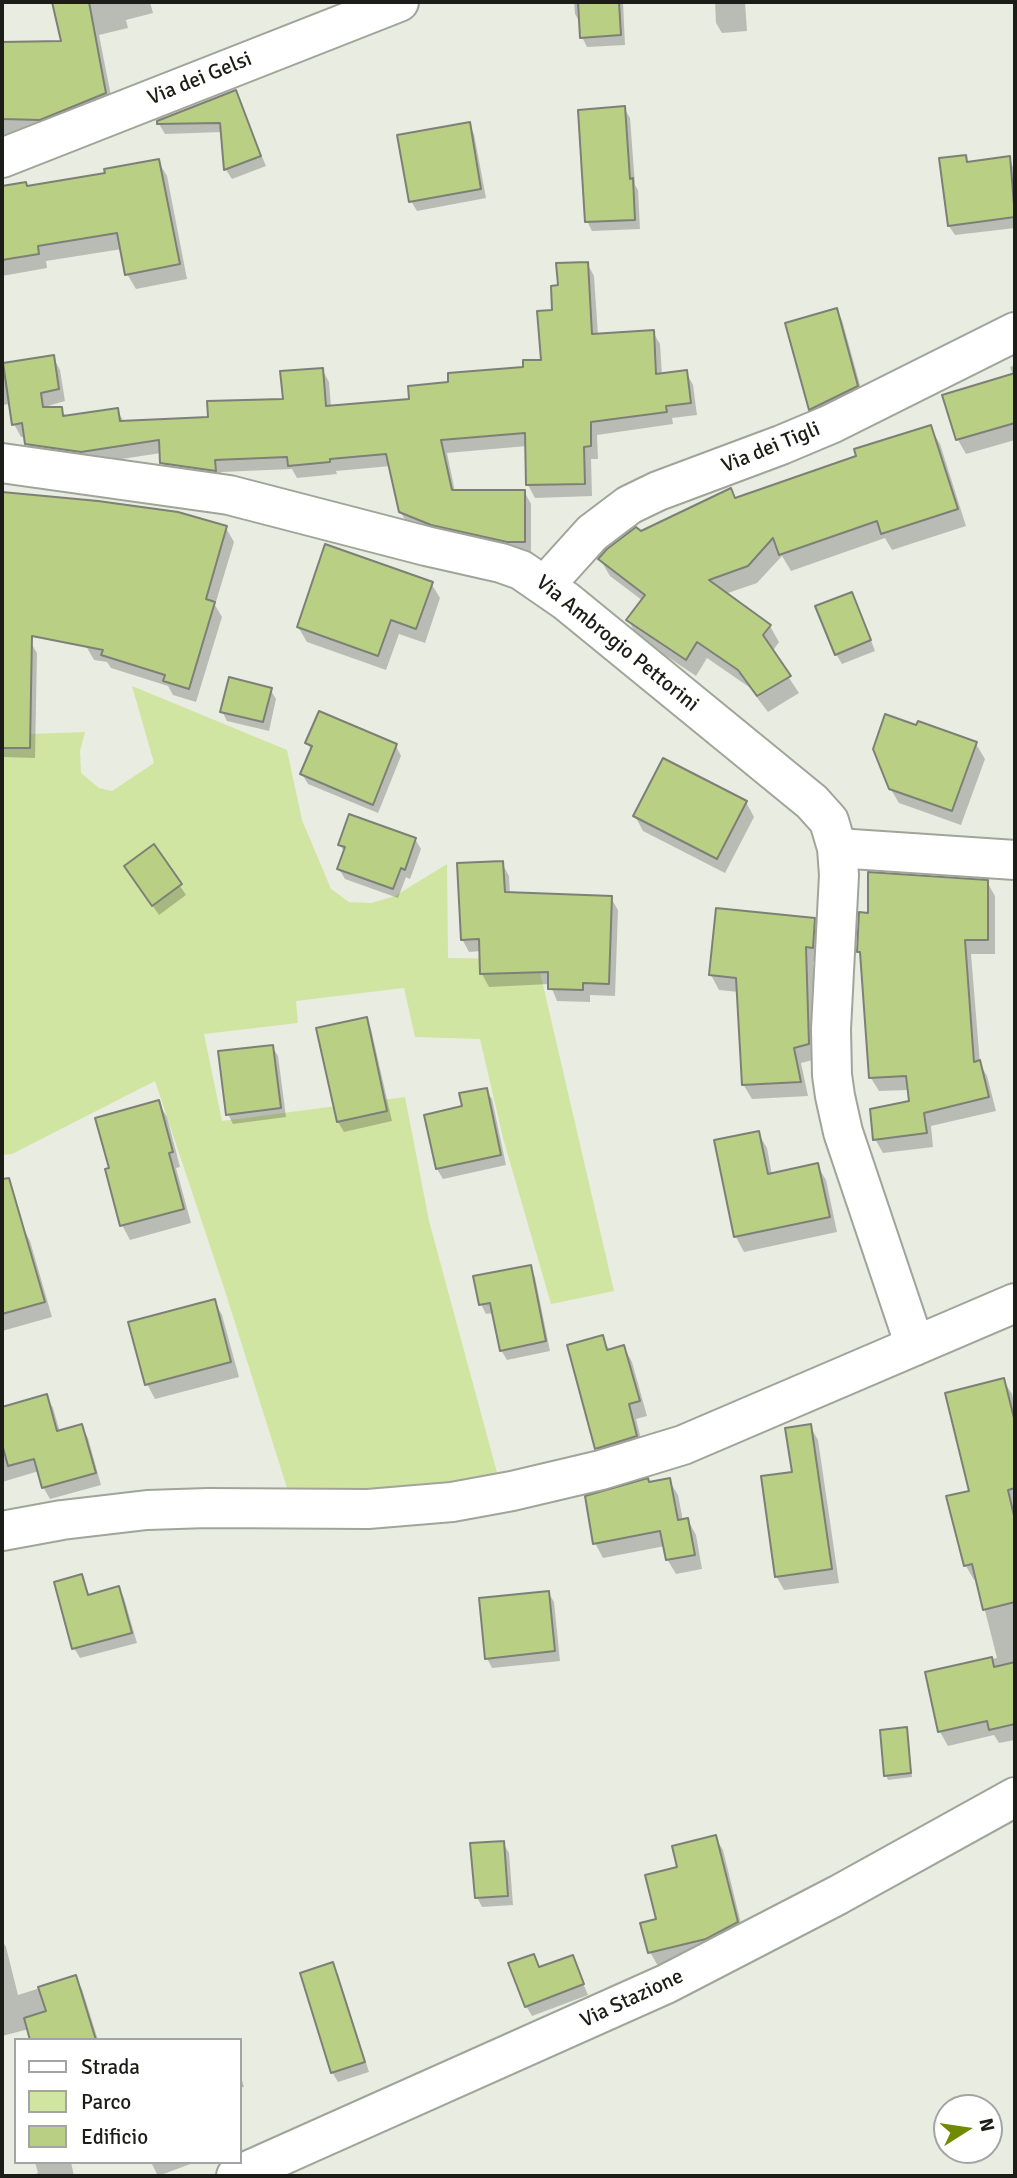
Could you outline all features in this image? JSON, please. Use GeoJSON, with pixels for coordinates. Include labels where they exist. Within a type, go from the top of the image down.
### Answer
{"type":"FeatureCollection","features":[{"type":"Feature","properties":{"kind":"street","name":"Via dei Gelsi"},"geometry":{"type":"LineString","coordinates":[[2,158],[398,2]]}},
{"type":"Feature","properties":{"kind":"street","name":"Via dei Tigli"},"geometry":{"type":"LineString","coordinates":[[545,585],[592,533],[629,505],[852,414],[1015,332]]}},
{"type":"Feature","properties":{"kind":"street","name":"Via Ambrogio Pettorini"},"geometry":{"type":"LineString","coordinates":[[2,463],[252,499],[521,570],[545,585],[812,802],[829,821],[837,848],[839,875],[831,1041],[835,1096],[843,1132],[915,1346]]}},
{"type":"Feature","properties":{"kind":"street"},"geometry":{"type":"LineString","coordinates":[[837,848],[1015,859]]}},
{"type":"Feature","properties":{"kind":"street"},"geometry":{"type":"LineString","coordinates":[[2,1531],[62,1520],[147,1510],[208,1507],[368,1509],[491,1496],[601,1470],[683,1445],[1015,1303]]}},
{"type":"Feature","properties":{"kind":"street","name":"Via Stazione"},"geometry":{"type":"LineString","coordinates":[[236,2176],[666,1984],[838,1895],[1015,1797]]}},
{"type":"Feature","properties":{"kind":"green space"},"geometry":{"type":"Polygon","coordinates":[[[132,686],[287,750],[302,820],[331,889],[349,902],[371,903],[395,896],[447,864],[448,958],[537,959],[614,1291],[551,1304],[503,1138],[480,1039],[415,1037],[404,988],[296,1001],[298,1023],[204,1034],[222,1121],[405,1097],[429,1221],[499,1480],[411,1493],[311,1494],[287,1488],[155,1081],[12,1154],[2,1155],[2,735],[85,732],[80,751],[81,773],[99,788],[112,791],[154,763],[132,686]]]}},
{"type":"Feature","properties":{"kind":"building"},"geometry":{"type":"Polygon","coordinates":[[[52,2],[89,2],[106,93],[40,120],[2,119],[2,42],[61,41],[52,2]]]}},
{"type":"Feature","properties":{"kind":"building"},"geometry":{"type":"Polygon","coordinates":[[[578,2],[619,2],[621,35],[580,38],[578,2]]]}},
{"type":"Feature","properties":{"kind":"building"},"geometry":{"type":"Polygon","coordinates":[[[236,90],[261,156],[224,170],[220,123],[157,124],[157,121],[236,90]]]}},
{"type":"Feature","properties":{"kind":"building"},"geometry":{"type":"Polygon","coordinates":[[[625,106],[635,220],[585,222],[578,110],[625,106]]]}},
{"type":"Feature","properties":{"kind":"building"},"geometry":{"type":"Polygon","coordinates":[[[470,122],[481,189],[409,202],[397,135],[470,122]]]}},
{"type":"Feature","properties":{"kind":"building"},"geometry":{"type":"Polygon","coordinates":[[[966,155],[967,162],[1010,156],[1015,217],[948,226],[939,158],[966,155]]]}},
{"type":"Feature","properties":{"kind":"building"},"geometry":{"type":"Polygon","coordinates":[[[159,159],[180,264],[125,275],[117,233],[38,246],[39,254],[2,260],[2,186],[26,182],[27,186],[105,173],[104,169],[159,159]]]}},
{"type":"Feature","properties":{"kind":"building"},"geometry":{"type":"Polygon","coordinates":[[[588,262],[592,334],[654,330],[656,374],[687,370],[691,403],[666,406],[667,412],[591,422],[591,446],[584,447],[585,484],[526,485],[525,433],[441,440],[452,490],[525,490],[525,542],[507,542],[431,525],[399,512],[386,454],[288,466],[287,457],[215,460],[216,471],[160,463],[159,440],[81,452],[25,444],[22,423],[12,425],[3,363],[54,355],[59,389],[41,393],[43,407],[62,407],[63,416],[118,408],[120,421],[208,417],[207,401],[283,399],[280,371],[323,368],[326,406],[409,399],[408,386],[448,382],[448,373],[523,367],[523,360],[541,360],[537,311],[552,310],[551,286],[558,285],[556,263],[588,262]]]}},
{"type":"Feature","properties":{"kind":"building"},"geometry":{"type":"Polygon","coordinates":[[[837,308],[858,386],[809,410],[785,323],[837,308]]]}},
{"type":"Feature","properties":{"kind":"building"},"geometry":{"type":"Polygon","coordinates":[[[1015,373],[1015,423],[956,440],[942,395],[1015,373]]]}},
{"type":"Feature","properties":{"kind":"building"},"geometry":{"type":"Polygon","coordinates":[[[931,425],[958,509],[881,534],[877,521],[779,555],[773,538],[748,566],[709,580],[771,625],[763,635],[791,676],[757,696],[738,670],[697,642],[686,660],[626,620],[645,595],[598,559],[636,527],[641,531],[731,488],[735,498],[856,456],[854,449],[931,425]]]}},
{"type":"Feature","properties":{"kind":"building"},"geometry":{"type":"Polygon","coordinates":[[[2,492],[178,512],[227,526],[206,599],[215,602],[189,689],[163,681],[165,675],[101,655],[103,650],[32,636],[30,748],[2,748],[2,492]]]}},
{"type":"Feature","properties":{"kind":"building"},"geometry":{"type":"Polygon","coordinates":[[[325,544],[433,582],[416,629],[391,620],[378,656],[297,627],[325,544]]]}},
{"type":"Feature","properties":{"kind":"building"},"geometry":{"type":"Polygon","coordinates":[[[852,592],[871,640],[835,655],[815,606],[852,592]]]}},
{"type":"Feature","properties":{"kind":"building"},"geometry":{"type":"Polygon","coordinates":[[[229,677],[272,688],[263,722],[220,712],[229,677]]]}},
{"type":"Feature","properties":{"kind":"building"},"geometry":{"type":"Polygon","coordinates":[[[319,711],[397,744],[373,805],[300,774],[312,746],[305,743],[319,711]]]}},
{"type":"Feature","properties":{"kind":"building"},"geometry":{"type":"Polygon","coordinates":[[[885,714],[916,725],[918,721],[977,742],[952,811],[889,789],[873,749],[885,714]]]}},
{"type":"Feature","properties":{"kind":"building"},"geometry":{"type":"Polygon","coordinates":[[[663,758],[747,801],[717,859],[633,816],[663,758]]]}},
{"type":"Feature","properties":{"kind":"building"},"geometry":{"type":"Polygon","coordinates":[[[349,814],[416,838],[405,870],[401,868],[393,889],[337,869],[345,847],[338,845],[349,814]]]}},
{"type":"Feature","properties":{"kind":"building"},"geometry":{"type":"Polygon","coordinates":[[[154,844],[182,884],[152,906],[124,866],[154,844]]]}},
{"type":"Feature","properties":{"kind":"building"},"geometry":{"type":"Polygon","coordinates":[[[503,861],[505,892],[612,896],[609,984],[583,983],[583,990],[548,989],[548,972],[480,974],[479,939],[461,940],[457,863],[503,861]]]}},
{"type":"Feature","properties":{"kind":"building"},"geometry":{"type":"Polygon","coordinates":[[[868,872],[988,880],[988,940],[965,940],[974,1062],[980,1060],[989,1097],[924,1113],[927,1133],[873,1140],[870,1109],[909,1101],[906,1076],[869,1078],[860,952],[857,952],[859,912],[868,913],[868,872]]]}},
{"type":"Feature","properties":{"kind":"building"},"geometry":{"type":"Polygon","coordinates":[[[716,908],[815,918],[813,948],[806,947],[809,1044],[794,1048],[801,1082],[742,1085],[736,978],[709,975],[716,908]]]}},
{"type":"Feature","properties":{"kind":"building"},"geometry":{"type":"Polygon","coordinates":[[[367,1017],[387,1111],[337,1122],[316,1028],[367,1017]]]}},
{"type":"Feature","properties":{"kind":"building"},"geometry":{"type":"Polygon","coordinates":[[[273,1045],[281,1108],[226,1115],[218,1051],[273,1045]]]}},
{"type":"Feature","properties":{"kind":"building"},"geometry":{"type":"Polygon","coordinates":[[[487,1088],[501,1155],[436,1169],[424,1115],[462,1106],[459,1093],[487,1088]]]}},
{"type":"Feature","properties":{"kind":"building"},"geometry":{"type":"Polygon","coordinates":[[[159,1100],[173,1152],[169,1153],[184,1209],[120,1226],[105,1169],[109,1168],[95,1118],[159,1100]]]}},
{"type":"Feature","properties":{"kind":"building"},"geometry":{"type":"Polygon","coordinates":[[[759,1131],[768,1174],[818,1163],[830,1217],[734,1237],[714,1140],[759,1131]]]}},
{"type":"Feature","properties":{"kind":"building"},"geometry":{"type":"Polygon","coordinates":[[[9,1178],[45,1302],[2,1314],[2,1179],[9,1178]]]}},
{"type":"Feature","properties":{"kind":"building"},"geometry":{"type":"Polygon","coordinates":[[[531,1265],[546,1341],[500,1351],[490,1303],[479,1305],[473,1276],[531,1265]]]}},
{"type":"Feature","properties":{"kind":"building"},"geometry":{"type":"Polygon","coordinates":[[[215,1299],[231,1362],[145,1385],[128,1322],[215,1299]]]}},
{"type":"Feature","properties":{"kind":"building"},"geometry":{"type":"Polygon","coordinates":[[[603,1335],[607,1350],[624,1345],[640,1401],[629,1404],[637,1436],[595,1449],[567,1345],[603,1335]]]}},
{"type":"Feature","properties":{"kind":"building"},"geometry":{"type":"Polygon","coordinates":[[[1004,1378],[1015,1422],[1015,1488],[1008,1490],[1015,1520],[1015,1602],[983,1610],[972,1564],[964,1566],[946,1496],[969,1491],[945,1393],[1004,1378]]]}},
{"type":"Feature","properties":{"kind":"building"},"geometry":{"type":"Polygon","coordinates":[[[47,1394],[57,1431],[82,1424],[96,1473],[42,1488],[34,1459],[8,1466],[2,1444],[2,1407],[47,1394]]]}},
{"type":"Feature","properties":{"kind":"building"},"geometry":{"type":"Polygon","coordinates":[[[811,1424],[832,1569],[775,1577],[761,1476],[792,1472],[785,1428],[811,1424]]]}},
{"type":"Feature","properties":{"kind":"building"},"geometry":{"type":"Polygon","coordinates":[[[648,1478],[649,1482],[670,1478],[678,1520],[688,1518],[695,1555],[666,1560],[660,1531],[593,1544],[585,1496],[648,1478]]]}},
{"type":"Feature","properties":{"kind":"building"},"geometry":{"type":"Polygon","coordinates":[[[82,1574],[88,1595],[119,1586],[132,1633],[72,1649],[54,1582],[82,1574]]]}},
{"type":"Feature","properties":{"kind":"building"},"geometry":{"type":"Polygon","coordinates":[[[549,1591],[555,1651],[485,1659],[479,1598],[549,1591]]]}},
{"type":"Feature","properties":{"kind":"building"},"geometry":{"type":"Polygon","coordinates":[[[992,1657],[994,1667],[1015,1662],[1015,1724],[989,1730],[987,1721],[938,1732],[925,1672],[992,1657]]]}},
{"type":"Feature","properties":{"kind":"building"},"geometry":{"type":"Polygon","coordinates":[[[907,1727],[911,1773],[884,1776],[880,1730],[907,1727]]]}},
{"type":"Feature","properties":{"kind":"building"},"geometry":{"type":"Polygon","coordinates":[[[716,1835],[738,1922],[706,1939],[648,1953],[640,1923],[656,1919],[645,1875],[677,1867],[672,1846],[716,1835]]]}},
{"type":"Feature","properties":{"kind":"building"},"geometry":{"type":"Polygon","coordinates":[[[504,1841],[508,1896],[475,1898],[470,1843],[504,1841]]]}},
{"type":"Feature","properties":{"kind":"building"},"geometry":{"type":"Polygon","coordinates":[[[534,1954],[539,1967],[573,1955],[584,1984],[525,2007],[508,1963],[534,1954]]]}},
{"type":"Feature","properties":{"kind":"building"},"geometry":{"type":"Polygon","coordinates":[[[333,1962],[365,2062],[331,2073],[300,1973],[333,1962]]]}},
{"type":"Feature","properties":{"kind":"building"},"geometry":{"type":"Polygon","coordinates":[[[76,1975],[95,2038],[29,2038],[24,2018],[46,2011],[38,1987],[76,1975]]]}}]}
